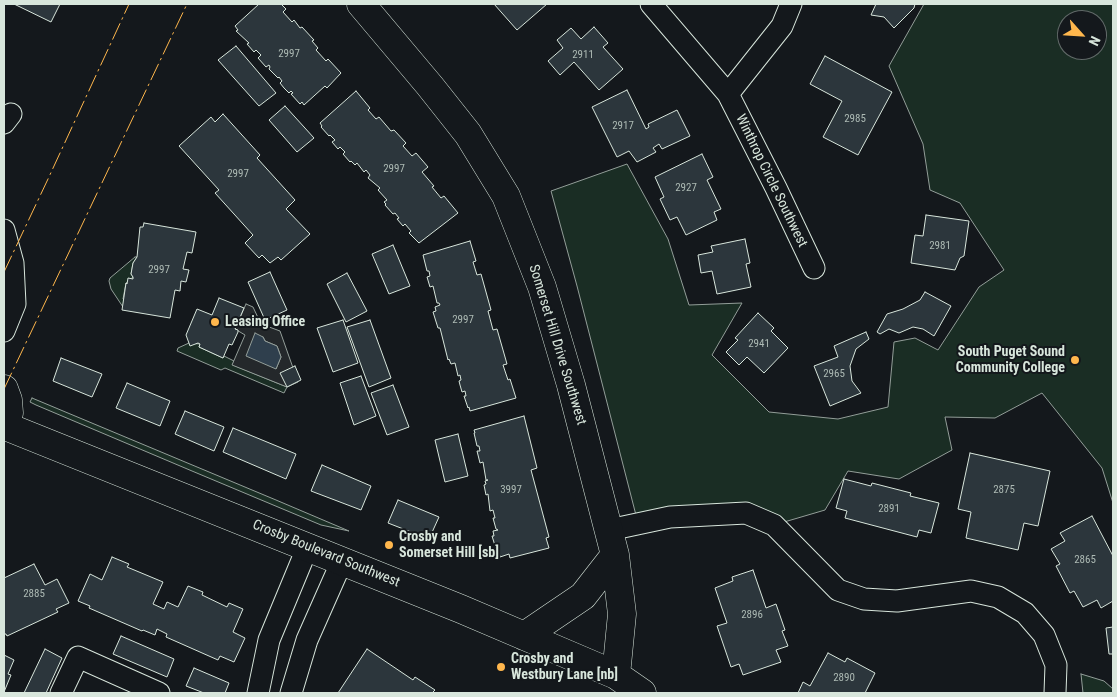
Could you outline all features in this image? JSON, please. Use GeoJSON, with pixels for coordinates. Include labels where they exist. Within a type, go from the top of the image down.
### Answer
{"type":"FeatureCollection","features":[{"type":"Feature","properties":{"kind":"street","name":"Winthrop Circle Southwest"},"geometry":{"type":"LineString","coordinates":[[651,4],[728,94],[814,268]]}},
{"type":"Feature","properties":{"kind":"street"},"geometry":{"type":"LineString","coordinates":[[728,94],[782,26],[791,4]]}},
{"type":"Feature","properties":{"kind":"street","name":"Somerset Hill Drive Southwest"},"geometry":{"type":"LineString","coordinates":[[368,6],[468,134],[506,196],[542,287],[571,385],[612,543],[622,614],[616,676]]}},
{"type":"Feature","properties":{"kind":"street"},"geometry":{"type":"LineString","coordinates":[[4,230],[13,263],[15,304],[4,330]]}},
{"type":"Feature","properties":{"kind":"street"},"geometry":{"type":"LineString","coordinates":[[4,389],[8,400],[9,413],[4,426]]}},
{"type":"Feature","properties":{"kind":"street","name":"Crosby Boulevard Southwest"},"geometry":{"type":"LineString","coordinates":[[4,426],[308,546],[524,636],[616,676],[642,693]]}},
{"type":"Feature","properties":{"kind":"street"},"geometry":{"type":"LineString","coordinates":[[524,636],[583,596],[612,543],[670,517],[746,513],[774,525],[838,590],[864,600],[896,601],[971,591],[998,597],[1025,613],[1044,635],[1056,665],[1056,693]]}},
{"type":"Feature","properties":{"kind":"street"},"geometry":{"type":"LineString","coordinates":[[258,693],[269,640],[308,546]]}},
{"type":"Feature","properties":{"kind":"street"},"geometry":{"type":"LineString","coordinates":[[291,693],[307,640],[342,560]]}},
{"type":"Feature","properties":{"kind":"street"},"geometry":{"type":"LineString","coordinates":[[61,693],[78,657],[159,693]]}},
{"type":"Feature","properties":{"kind":"green space"},"geometry":{"type":"Polygon","coordinates":[[[924,4],[1113,4],[1113,503],[1102,468],[1042,393],[995,418],[945,417],[952,450],[899,479],[848,471],[825,510],[774,525],[746,513],[638,523],[551,191],[627,164],[668,239],[689,305],[742,303],[712,355],[769,412],[838,419],[888,407],[894,342],[915,338],[938,350],[979,287],[1004,270],[960,203],[930,190],[923,144],[889,66],[924,4]]]}},
{"type":"Feature","properties":{"kind":"green space"},"geometry":{"type":"Polygon","coordinates":[[[137,257],[133,263],[131,274],[133,277],[126,283],[123,307],[111,289],[109,281],[110,278],[137,257]]]}},
{"type":"Feature","properties":{"kind":"green space"},"geometry":{"type":"Polygon","coordinates":[[[189,343],[200,344],[199,347],[234,361],[233,365],[287,387],[284,393],[225,368],[221,370],[177,351],[178,348],[189,343]]]}},
{"type":"Feature","properties":{"kind":"green space"},"geometry":{"type":"Polygon","coordinates":[[[32,398],[349,531],[321,525],[192,471],[36,405],[30,402],[32,398]]]}},
{"type":"Feature","properties":{"kind":"green space"},"geometry":{"type":"Polygon","coordinates":[[[1081,674],[1104,681],[1113,689],[1113,693],[1083,693],[1081,674]]]}},
{"type":"Feature","properties":{"kind":"shaded area"},"geometry":{"type":"Polygon","coordinates":[[[246,304],[253,307],[261,324],[280,331],[298,382],[287,387],[232,365],[245,335],[235,329],[246,304]],[[263,337],[276,369],[281,357],[277,346],[265,341],[263,337]]]}},
{"type":"Feature","properties":{"kind":"water"},"geometry":{"type":"Polygon","coordinates":[[[255,333],[263,337],[265,341],[277,346],[281,357],[276,369],[246,356],[255,333]]]}},
{"type":"Feature","properties":{"kind":"building"},"geometry":{"type":"Polygon","coordinates":[[[14,4],[60,4],[51,22],[14,4]]]}},
{"type":"Feature","properties":{"kind":"building"},"geometry":{"type":"Polygon","coordinates":[[[259,4],[281,4],[286,9],[283,12],[292,22],[294,20],[314,40],[312,41],[318,48],[316,50],[326,61],[328,59],[341,73],[327,88],[325,86],[304,105],[302,102],[300,104],[291,94],[293,93],[291,91],[289,93],[284,88],[280,83],[282,81],[279,77],[269,69],[269,65],[266,67],[258,58],[261,55],[256,50],[254,52],[247,44],[249,43],[236,31],[238,30],[235,26],[259,4]]]}},
{"type":"Feature","properties":{"kind":"building"},"geometry":{"type":"Polygon","coordinates":[[[494,4],[547,4],[517,30],[494,4]]]}},
{"type":"Feature","properties":{"kind":"building"},"geometry":{"type":"Polygon","coordinates":[[[876,4],[915,4],[914,8],[894,28],[884,17],[871,15],[876,4]]]}},
{"type":"Feature","properties":{"kind":"building"},"geometry":{"type":"Polygon","coordinates":[[[594,27],[608,43],[603,47],[623,69],[599,90],[574,62],[560,75],[548,61],[563,48],[557,40],[571,28],[581,39],[594,27]]]}},
{"type":"Feature","properties":{"kind":"building"},"geometry":{"type":"Polygon","coordinates":[[[236,46],[276,93],[259,106],[218,60],[236,46]]]}},
{"type":"Feature","properties":{"kind":"building"},"geometry":{"type":"Polygon","coordinates":[[[825,56],[892,92],[858,155],[823,137],[842,101],[810,84],[825,56]]]}},
{"type":"Feature","properties":{"kind":"building"},"geometry":{"type":"Polygon","coordinates":[[[627,90],[646,129],[649,127],[648,124],[677,110],[690,136],[662,149],[659,144],[653,148],[656,152],[637,162],[629,151],[617,157],[592,107],[627,90]]]}},
{"type":"Feature","properties":{"kind":"building"},"geometry":{"type":"Polygon","coordinates":[[[356,91],[370,108],[368,110],[376,119],[379,117],[391,131],[394,130],[406,143],[403,146],[412,156],[416,153],[428,167],[422,172],[441,198],[444,196],[458,213],[419,243],[409,233],[411,231],[405,224],[403,226],[395,213],[393,214],[385,205],[384,202],[387,200],[378,190],[380,188],[368,178],[370,175],[366,170],[364,172],[357,163],[355,165],[350,162],[343,154],[345,152],[340,147],[338,149],[332,142],[335,140],[321,127],[320,123],[356,91]]]}},
{"type":"Feature","properties":{"kind":"building"},"geometry":{"type":"Polygon","coordinates":[[[285,106],[314,138],[297,152],[269,120],[285,106]]]}},
{"type":"Feature","properties":{"kind":"building"},"geometry":{"type":"Polygon","coordinates":[[[223,114],[260,155],[257,158],[295,200],[286,209],[310,234],[281,260],[278,257],[270,263],[262,255],[259,258],[245,243],[253,235],[215,193],[219,190],[179,146],[211,117],[215,122],[223,114]]]}},
{"type":"Feature","properties":{"kind":"building"},"geometry":{"type":"Polygon","coordinates":[[[702,154],[713,177],[707,180],[721,209],[714,212],[717,220],[686,235],[677,217],[670,220],[660,199],[664,197],[655,177],[702,154]]]}},
{"type":"Feature","properties":{"kind":"building"},"geometry":{"type":"Polygon","coordinates":[[[926,215],[969,221],[964,256],[960,258],[955,270],[911,263],[915,235],[923,236],[926,215]]]}},
{"type":"Feature","properties":{"kind":"building"},"geometry":{"type":"Polygon","coordinates":[[[144,223],[196,232],[192,253],[187,252],[183,269],[189,270],[186,282],[181,281],[180,291],[175,290],[170,318],[122,310],[126,283],[128,278],[133,279],[131,274],[133,263],[137,257],[140,227],[143,227],[144,223]]]}},
{"type":"Feature","properties":{"kind":"building"},"geometry":{"type":"Polygon","coordinates":[[[745,239],[750,263],[746,264],[751,287],[717,294],[712,271],[701,273],[698,255],[713,252],[711,246],[745,239]]]}},
{"type":"Feature","properties":{"kind":"building"},"geometry":{"type":"Polygon","coordinates":[[[470,241],[476,261],[473,262],[477,275],[481,274],[491,310],[488,311],[493,330],[497,329],[507,364],[503,365],[516,398],[470,411],[464,396],[466,396],[465,391],[462,392],[460,385],[460,375],[458,376],[455,363],[451,364],[448,360],[440,328],[438,328],[433,312],[436,311],[435,307],[440,305],[437,303],[433,286],[430,287],[427,277],[430,276],[429,271],[427,271],[423,255],[470,241]]]}},
{"type":"Feature","properties":{"kind":"building"},"geometry":{"type":"Polygon","coordinates":[[[393,245],[410,286],[389,294],[372,254],[393,245]]]}},
{"type":"Feature","properties":{"kind":"building"},"geometry":{"type":"Polygon","coordinates":[[[270,272],[287,310],[265,320],[248,282],[270,272]]]}},
{"type":"Feature","properties":{"kind":"building"},"geometry":{"type":"Polygon","coordinates":[[[347,273],[367,311],[346,322],[327,284],[347,273]]]}},
{"type":"Feature","properties":{"kind":"building"},"geometry":{"type":"Polygon","coordinates":[[[925,292],[951,306],[934,336],[923,329],[913,327],[899,333],[889,329],[880,334],[877,332],[887,314],[903,309],[920,300],[925,292]]]}},
{"type":"Feature","properties":{"kind":"building","name":"Leasing Office"},"geometry":{"type":"Polygon","coordinates":[[[219,298],[244,308],[235,329],[238,332],[232,345],[229,344],[223,358],[199,347],[200,344],[198,343],[190,346],[186,335],[197,309],[212,315],[219,298]]]}},
{"type":"Feature","properties":{"kind":"building"},"geometry":{"type":"Polygon","coordinates":[[[758,313],[774,328],[771,331],[788,348],[764,373],[747,357],[739,365],[726,352],[738,340],[735,338],[758,313]]]}},
{"type":"Feature","properties":{"kind":"building"},"geometry":{"type":"Polygon","coordinates":[[[343,320],[358,363],[333,372],[317,328],[343,320]]]}},
{"type":"Feature","properties":{"kind":"building"},"geometry":{"type":"Polygon","coordinates":[[[370,320],[391,378],[369,387],[347,327],[370,320]]]}},
{"type":"Feature","properties":{"kind":"building"},"geometry":{"type":"Polygon","coordinates":[[[866,332],[869,339],[856,349],[850,366],[852,381],[861,393],[830,406],[814,366],[838,357],[834,346],[866,332]]]}},
{"type":"Feature","properties":{"kind":"building"},"geometry":{"type":"Polygon","coordinates":[[[61,358],[102,374],[92,397],[53,381],[61,358]]]}},
{"type":"Feature","properties":{"kind":"building"},"geometry":{"type":"Polygon","coordinates":[[[295,366],[301,380],[287,387],[280,373],[295,366]]]}},
{"type":"Feature","properties":{"kind":"building"},"geometry":{"type":"Polygon","coordinates":[[[361,376],[376,416],[354,425],[340,383],[361,376]]]}},
{"type":"Feature","properties":{"kind":"building"},"geometry":{"type":"Polygon","coordinates":[[[127,383],[170,401],[160,426],[116,408],[127,383]]]}},
{"type":"Feature","properties":{"kind":"building"},"geometry":{"type":"Polygon","coordinates":[[[393,385],[409,427],[387,435],[371,393],[393,385]]]}},
{"type":"Feature","properties":{"kind":"building"},"geometry":{"type":"Polygon","coordinates":[[[185,411],[224,427],[214,451],[175,434],[185,411]]]}},
{"type":"Feature","properties":{"kind":"building"},"geometry":{"type":"Polygon","coordinates":[[[524,416],[537,468],[531,470],[549,537],[546,538],[549,548],[510,558],[509,554],[500,557],[492,536],[494,536],[493,531],[498,530],[493,518],[495,518],[493,510],[490,511],[488,494],[486,495],[484,485],[486,484],[485,481],[488,480],[486,480],[483,462],[480,463],[477,451],[480,451],[479,446],[477,446],[474,430],[524,416]]]}},
{"type":"Feature","properties":{"kind":"building"},"geometry":{"type":"Polygon","coordinates":[[[233,428],[296,454],[286,479],[223,452],[233,428]]]}},
{"type":"Feature","properties":{"kind":"building"},"geometry":{"type":"Polygon","coordinates":[[[458,434],[468,476],[445,482],[435,440],[458,434]]]}},
{"type":"Feature","properties":{"kind":"building"},"geometry":{"type":"Polygon","coordinates":[[[970,453],[1050,471],[1038,526],[1024,523],[1018,550],[966,538],[971,512],[958,509],[970,453]]]}},
{"type":"Feature","properties":{"kind":"building"},"geometry":{"type":"Polygon","coordinates":[[[322,465],[371,486],[361,510],[311,491],[322,465]]]}},
{"type":"Feature","properties":{"kind":"building"},"geometry":{"type":"Polygon","coordinates":[[[844,479],[871,486],[872,483],[911,493],[910,496],[939,503],[931,533],[919,530],[917,537],[845,518],[847,511],[836,508],[844,479]]]}},
{"type":"Feature","properties":{"kind":"building"},"geometry":{"type":"Polygon","coordinates":[[[398,500],[439,517],[429,539],[388,523],[398,500]]]}},
{"type":"Feature","properties":{"kind":"building"},"geometry":{"type":"Polygon","coordinates":[[[1092,516],[1113,556],[1113,601],[1101,608],[1097,600],[1083,607],[1074,591],[1070,593],[1056,566],[1060,564],[1051,549],[1065,541],[1060,533],[1092,516]]]}},
{"type":"Feature","properties":{"kind":"building"},"geometry":{"type":"Polygon","coordinates":[[[112,557],[129,564],[127,567],[163,582],[153,604],[164,609],[167,602],[178,607],[188,586],[203,592],[202,595],[227,607],[229,603],[243,609],[233,632],[245,638],[234,662],[220,656],[218,660],[166,637],[167,634],[157,629],[155,635],[142,631],[89,608],[90,606],[78,601],[90,574],[102,580],[112,557]]]}},
{"type":"Feature","properties":{"kind":"building"},"geometry":{"type":"Polygon","coordinates":[[[34,564],[45,585],[57,579],[69,603],[56,609],[58,612],[7,636],[4,634],[4,578],[34,564]]]}},
{"type":"Feature","properties":{"kind":"building"},"geometry":{"type":"Polygon","coordinates":[[[753,570],[766,608],[776,604],[785,630],[782,631],[788,646],[776,650],[781,662],[743,675],[739,664],[731,667],[717,626],[727,623],[715,588],[733,581],[732,577],[753,570]]]}},
{"type":"Feature","properties":{"kind":"building"},"geometry":{"type":"Polygon","coordinates":[[[1113,627],[1113,654],[1109,654],[1106,628],[1113,627]]]}},
{"type":"Feature","properties":{"kind":"building"},"geometry":{"type":"Polygon","coordinates":[[[121,636],[174,659],[167,677],[113,654],[121,636]]]}},
{"type":"Feature","properties":{"kind":"building"},"geometry":{"type":"Polygon","coordinates":[[[45,649],[62,658],[46,693],[24,693],[45,649]]]}},
{"type":"Feature","properties":{"kind":"building"},"geometry":{"type":"Polygon","coordinates":[[[367,649],[413,680],[415,677],[435,690],[432,693],[338,693],[367,649]]]}},
{"type":"Feature","properties":{"kind":"building"},"geometry":{"type":"Polygon","coordinates":[[[828,653],[845,662],[847,658],[875,673],[865,693],[798,693],[803,682],[810,686],[828,653]]]}},
{"type":"Feature","properties":{"kind":"building"},"geometry":{"type":"Polygon","coordinates":[[[4,655],[14,660],[8,674],[11,675],[4,692],[4,655]]]}},
{"type":"Feature","properties":{"kind":"building"},"geometry":{"type":"Polygon","coordinates":[[[194,668],[229,683],[225,693],[204,693],[186,686],[194,668]]]}},
{"type":"Feature","properties":{"kind":"power"},"geometry":{"type":"LineString","coordinates":[[4,272],[129,4]]}},
{"type":"Feature","properties":{"kind":"power"},"geometry":{"type":"LineString","coordinates":[[4,389],[187,4]]}},
{"type":"Feature","properties":{"kind":"place","name":"Leasing Office"},"geometry":{"type":"Point","coordinates":[215,322]}},
{"type":"Feature","properties":{"kind":"place","name":"South Puget Sound Community College"},"geometry":{"type":"Point","coordinates":[1075,360]}},
{"type":"Feature","properties":{"kind":"place","name":"Crosby and Somerset Hill [sb]"},"geometry":{"type":"Point","coordinates":[389,545]}},
{"type":"Feature","properties":{"kind":"place","name":"Crosby and Westbury Lane [nb]"},"geometry":{"type":"Point","coordinates":[501,667]}}]}
